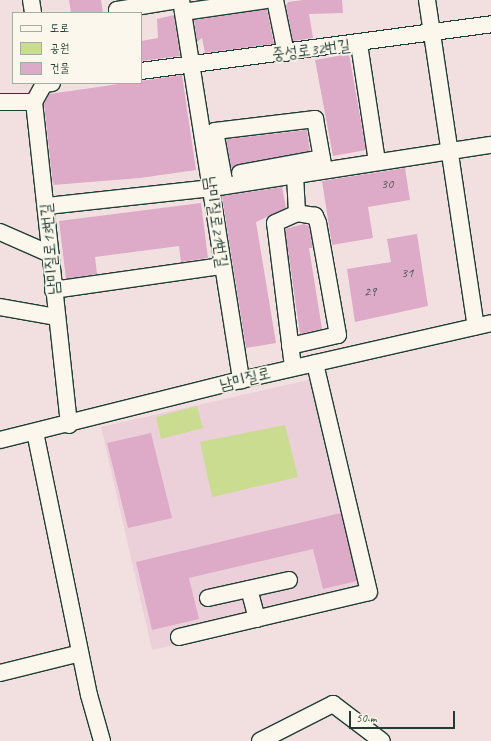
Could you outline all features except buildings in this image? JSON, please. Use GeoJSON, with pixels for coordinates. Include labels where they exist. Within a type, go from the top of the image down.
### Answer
{"type":"FeatureCollection","features":[{"type":"Feature","properties":{"kind":"street"},"geometry":{"type":"LineString","coordinates":[[31,0],[33,12]]}},
{"type":"Feature","properties":{"kind":"street"},"geometry":{"type":"LineString","coordinates":[[118,12],[117,10],[181,4],[266,0]]}},
{"type":"Feature","properties":{"kind":"street"},"geometry":{"type":"LineString","coordinates":[[275,0],[286,53]]}},
{"type":"Feature","properties":{"kind":"street"},"geometry":{"type":"LineString","coordinates":[[427,0],[450,151],[483,324]]}},
{"type":"Feature","properties":{"kind":"street","name":"남미질로21번길"},"geometry":{"type":"LineString","coordinates":[[181,4],[190,65],[220,183],[210,205],[218,267],[241,380]]}},
{"type":"Feature","properties":{"kind":"street","name":"중성로32번길"},"geometry":{"type":"LineString","coordinates":[[190,65],[359,44],[491,24]]}},
{"type":"Feature","properties":{"kind":"street"},"geometry":{"type":"LineString","coordinates":[[359,44],[377,162]]}},
{"type":"Feature","properties":{"kind":"street"},"geometry":{"type":"LineString","coordinates":[[142,71],[190,65]]}},
{"type":"Feature","properties":{"kind":"street"},"geometry":{"type":"LineString","coordinates":[[0,102],[34,102],[45,84]]}},
{"type":"Feature","properties":{"kind":"street","name":"남미질로13번길"},"geometry":{"type":"LineString","coordinates":[[34,102],[50,254],[57,290],[56,317],[68,425]]}},
{"type":"Feature","properties":{"kind":"street"},"geometry":{"type":"LineString","coordinates":[[220,183],[214,131],[315,119],[323,164]]}},
{"type":"Feature","properties":{"kind":"street"},"geometry":{"type":"LineString","coordinates":[[220,183],[323,164],[377,162],[491,144]]}},
{"type":"Feature","properties":{"kind":"street"},"geometry":{"type":"LineString","coordinates":[[46,206],[220,183],[295,175],[323,164]]}},
{"type":"Feature","properties":{"kind":"street"},"geometry":{"type":"LineString","coordinates":[[295,175],[297,214]]}},
{"type":"Feature","properties":{"kind":"street"},"geometry":{"type":"LineString","coordinates":[[210,205],[204,200],[56,216],[57,290],[218,267]]}},
{"type":"Feature","properties":{"kind":"street"},"geometry":{"type":"LineString","coordinates":[[290,346],[338,335],[318,223],[314,216],[297,214],[275,223],[290,346],[294,368]]}},
{"type":"Feature","properties":{"kind":"street"},"geometry":{"type":"LineString","coordinates":[[0,232],[50,254]]}},
{"type":"Feature","properties":{"kind":"street"},"geometry":{"type":"LineString","coordinates":[[0,307],[56,317]]}},
{"type":"Feature","properties":{"kind":"street","name":"남미질로"},"geometry":{"type":"LineString","coordinates":[[0,440],[68,425],[241,380],[483,324]]}},
{"type":"Feature","properties":{"kind":"street"},"geometry":{"type":"LineString","coordinates":[[179,637],[369,592],[315,363]]}},
{"type":"Feature","properties":{"kind":"street"},"geometry":{"type":"LineString","coordinates":[[36,432],[80,653],[102,741]]}},
{"type":"Feature","properties":{"kind":"street"},"geometry":{"type":"LineString","coordinates":[[208,598],[289,580]]}},
{"type":"Feature","properties":{"kind":"street"},"geometry":{"type":"LineString","coordinates":[[249,589],[257,619]]}},
{"type":"Feature","properties":{"kind":"street"},"geometry":{"type":"LineString","coordinates":[[0,673],[80,653]]}},
{"type":"Feature","properties":{"kind":"street"},"geometry":{"type":"LineString","coordinates":[[260,741],[333,704],[382,741]]}},
{"type":"Feature","properties":{"kind":"shaded area"},"geometry":{"type":"Polygon","coordinates":[[[326,376],[377,599],[152,650],[101,427],[326,376]]]}},
{"type":"Feature","properties":{"kind":"green space"},"geometry":{"type":"Polygon","coordinates":[[[197,406],[203,428],[161,439],[156,417],[197,406]]]}},
{"type":"Feature","properties":{"kind":"green space"},"geometry":{"type":"Polygon","coordinates":[[[285,425],[298,477],[212,497],[200,442],[285,425]]]}}]}
